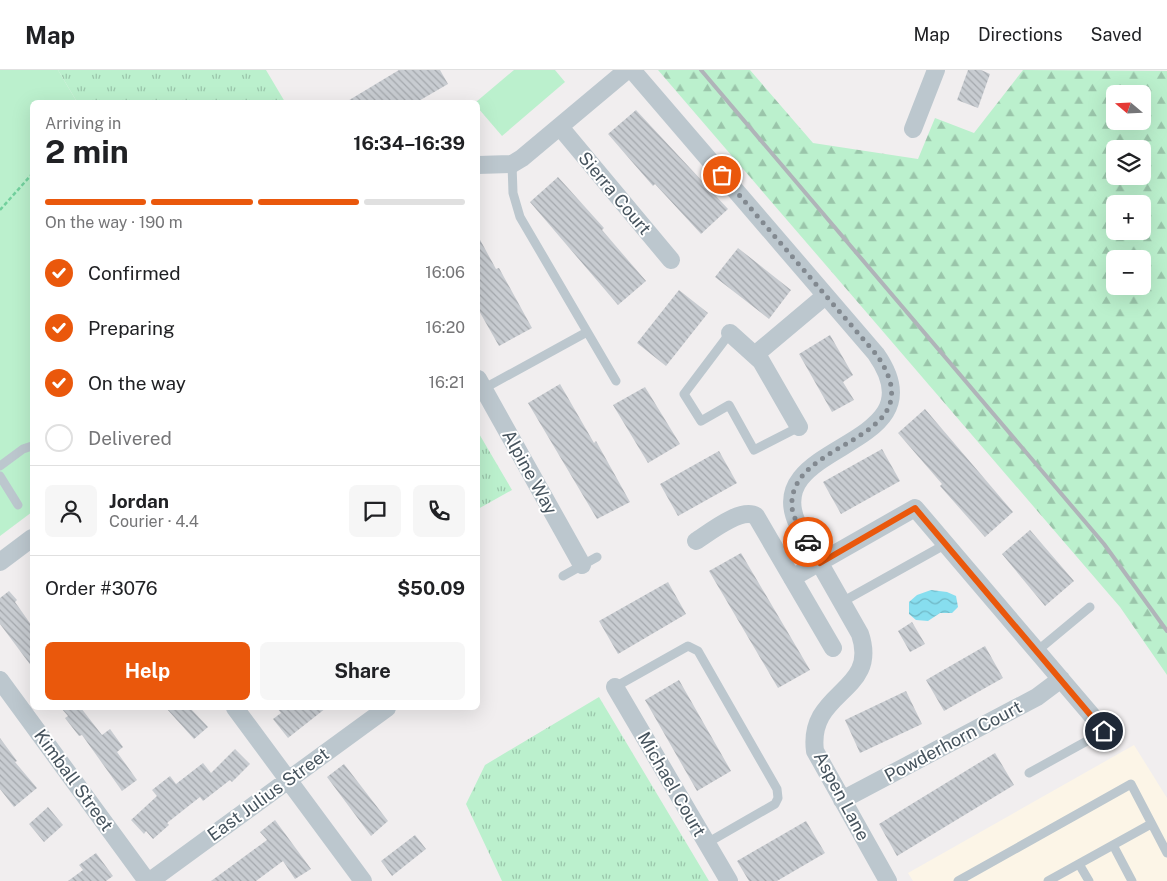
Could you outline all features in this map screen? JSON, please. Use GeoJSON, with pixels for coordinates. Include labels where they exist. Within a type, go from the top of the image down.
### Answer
{"type":"FeatureCollection","features":[{"type":"Feature","properties":{"kind":"street"},"geometry":{"type":"LineString","coordinates":[[480,165],[512,164],[522,158],[627,70]]}},
{"type":"Feature","properties":{"kind":"street","name":"Aspen Lane"},"geometry":{"type":"LineString","coordinates":[[632,70],[882,363],[890,382],[891,390],[887,409],[877,424],[809,467],[798,481],[793,499],[794,516],[860,634],[864,652],[851,685],[825,707],[817,723],[814,742],[818,758],[888,881]]}},
{"type":"Feature","properties":{"kind":"street"},"geometry":{"type":"LineString","coordinates":[[913,130],[936,70]]}},
{"type":"Feature","properties":{"kind":"street","name":"Sierra Court"},"geometry":{"type":"LineString","coordinates":[[560,127],[671,260]]}},
{"type":"Feature","properties":{"kind":"street"},"geometry":{"type":"LineString","coordinates":[[756,354],[825,296]]}},
{"type":"Feature","properties":{"kind":"street"},"geometry":{"type":"LineString","coordinates":[[730,333],[756,354],[799,426]]}},
{"type":"Feature","properties":{"kind":"street","name":"Alpine Way"},"geometry":{"type":"LineString","coordinates":[[480,384],[582,565]]}},
{"type":"Feature","properties":{"kind":"street"},"geometry":{"type":"LineString","coordinates":[[792,578],[915,508],[1104,731]]}},
{"type":"Feature","properties":{"kind":"street"},"geometry":{"type":"LineString","coordinates":[[696,541],[742,514],[751,513],[759,521],[833,648]]}},
{"type":"Feature","properties":{"kind":"street"},"geometry":{"type":"LineString","coordinates":[[0,562],[30,540]]}},
{"type":"Feature","properties":{"kind":"street","name":"Powderhorn Court"},"geometry":{"type":"LineString","coordinates":[[842,800],[1037,697],[1061,679]]}},
{"type":"Feature","properties":{"kind":"street","name":"Kimball Street"},"geometry":{"type":"LineString","coordinates":[[0,680],[148,881]]}},
{"type":"Feature","properties":{"kind":"street","name":"Michael Court"},"geometry":{"type":"LineString","coordinates":[[615,687],[729,881]]}},
{"type":"Feature","properties":{"kind":"street"},"geometry":{"type":"LineString","coordinates":[[236,710],[363,881]]}},
{"type":"Feature","properties":{"kind":"street","name":"East Julius Street"},"geometry":{"type":"LineString","coordinates":[[148,881],[384,710]]}},
{"type":"Feature","properties":{"kind":"lane"},"geometry":{"type":"LineString","coordinates":[[512,164],[513,193],[517,209],[616,381]]}},
{"type":"Feature","properties":{"kind":"lane"},"geometry":{"type":"LineString","coordinates":[[480,384],[587,332]]}},
{"type":"Feature","properties":{"kind":"lane"},"geometry":{"type":"LineString","coordinates":[[730,333],[684,394],[701,421],[729,405],[754,450],[799,426]]}},
{"type":"Feature","properties":{"kind":"lane"},"geometry":{"type":"LineString","coordinates":[[0,466],[30,447]]}},
{"type":"Feature","properties":{"kind":"lane"},"geometry":{"type":"LineString","coordinates":[[0,476],[18,505]]}},
{"type":"Feature","properties":{"kind":"lane"},"geometry":{"type":"LineString","coordinates":[[842,602],[946,544]]}},
{"type":"Feature","properties":{"kind":"lane"},"geometry":{"type":"LineString","coordinates":[[563,576],[597,557]]}},
{"type":"Feature","properties":{"kind":"lane"},"geometry":{"type":"LineString","coordinates":[[1037,651],[1090,608]]}},
{"type":"Feature","properties":{"kind":"lane"},"geometry":{"type":"LineString","coordinates":[[615,687],[688,646],[698,651],[777,789],[778,798],[775,804],[707,843]]}},
{"type":"Feature","properties":{"kind":"lane"},"geometry":{"type":"LineString","coordinates":[[1029,773],[1104,731]]}},
{"type":"Feature","properties":{"kind":"lane"},"geometry":{"type":"LineString","coordinates":[[958,881],[1131,784],[1167,853]]}},
{"type":"Feature","properties":{"kind":"lane"},"geometry":{"type":"LineString","coordinates":[[1048,881],[1151,824]]}},
{"type":"Feature","properties":{"kind":"lane"},"geometry":{"type":"LineString","coordinates":[[1113,845],[1132,881]]}},
{"type":"Feature","properties":{"kind":"lane"},"geometry":{"type":"LineString","coordinates":[[1079,864],[1089,881]]}},
{"type":"Feature","properties":{"kind":"path"},"geometry":{"type":"LineString","coordinates":[[0,210],[30,176]]}},
{"type":"Feature","properties":{"kind":"shaded area"},"geometry":{"type":"Polygon","coordinates":[[[1134,745],[1167,798],[1167,881],[913,881],[908,873],[1134,745]]]}},
{"type":"Feature","properties":{"kind":"green space"},"geometry":{"type":"Polygon","coordinates":[[[0,70],[58,70],[76,100],[30,100],[30,514],[0,536],[0,70]]]}},
{"type":"Feature","properties":{"kind":"green space"},"geometry":{"type":"Polygon","coordinates":[[[58,70],[266,70],[284,100],[76,100],[58,70]]]}},
{"type":"Feature","properties":{"kind":"green space"},"geometry":{"type":"Polygon","coordinates":[[[514,70],[555,70],[565,82],[502,136],[480,110],[480,100],[478,100],[514,70]]]}},
{"type":"Feature","properties":{"kind":"green space"},"geometry":{"type":"Polygon","coordinates":[[[658,70],[750,70],[813,143],[918,159],[935,118],[974,133],[1023,70],[1167,71],[1167,675],[1120,607],[658,70]]]}},
{"type":"Feature","properties":{"kind":"green space"},"geometry":{"type":"Polygon","coordinates":[[[480,435],[512,490],[480,508],[480,435]]]}},
{"type":"Feature","properties":{"kind":"green space"},"geometry":{"type":"Polygon","coordinates":[[[599,697],[709,881],[502,881],[466,804],[485,765],[599,697]]]}},
{"type":"Feature","properties":{"kind":"water"},"geometry":{"type":"Polygon","coordinates":[[[931,590],[947,592],[956,596],[958,607],[952,613],[940,613],[928,621],[916,620],[909,614],[909,602],[917,595],[931,590]]]}},
{"type":"Feature","properties":{"kind":"building"},"geometry":{"type":"Polygon","coordinates":[[[399,70],[440,70],[448,84],[420,100],[349,100],[399,70]]]}},
{"type":"Feature","properties":{"kind":"building"},"geometry":{"type":"Polygon","coordinates":[[[968,70],[981,70],[990,74],[978,108],[957,100],[968,70]]]}},
{"type":"Feature","properties":{"kind":"building"},"geometry":{"type":"Polygon","coordinates":[[[636,110],[728,209],[701,234],[655,184],[653,186],[608,134],[636,110]]]}},
{"type":"Feature","properties":{"kind":"building"},"geometry":{"type":"Polygon","coordinates":[[[558,177],[604,228],[602,230],[646,281],[618,305],[530,202],[558,177]]]}},
{"type":"Feature","properties":{"kind":"building"},"geometry":{"type":"Polygon","coordinates":[[[480,240],[496,269],[499,268],[532,328],[499,346],[480,313],[480,240]]]}},
{"type":"Feature","properties":{"kind":"building"},"geometry":{"type":"Polygon","coordinates":[[[738,248],[791,290],[769,319],[715,277],[738,248]]]}},
{"type":"Feature","properties":{"kind":"building"},"geometry":{"type":"Polygon","coordinates":[[[679,290],[708,313],[666,366],[637,343],[679,290]]]}},
{"type":"Feature","properties":{"kind":"building"},"geometry":{"type":"Polygon","coordinates":[[[830,335],[853,375],[843,382],[854,400],[832,412],[799,354],[830,335]]]}},
{"type":"Feature","properties":{"kind":"building"},"geometry":{"type":"Polygon","coordinates":[[[560,384],[594,443],[596,441],[630,502],[597,519],[528,403],[560,384]]]}},
{"type":"Feature","properties":{"kind":"building"},"geometry":{"type":"Polygon","coordinates":[[[645,387],[680,444],[648,463],[613,405],[645,387]]]}},
{"type":"Feature","properties":{"kind":"building"},"geometry":{"type":"Polygon","coordinates":[[[925,409],[1013,512],[985,537],[940,486],[942,484],[898,433],[925,409]]]}},
{"type":"Feature","properties":{"kind":"building"},"geometry":{"type":"Polygon","coordinates":[[[882,449],[900,481],[841,514],[823,482],[882,449]]]}},
{"type":"Feature","properties":{"kind":"building"},"geometry":{"type":"Polygon","coordinates":[[[719,451],[737,483],[678,516],[660,484],[719,451]]]}},
{"type":"Feature","properties":{"kind":"building"},"geometry":{"type":"Polygon","coordinates":[[[1030,530],[1074,581],[1045,606],[1002,554],[1030,530]]]}},
{"type":"Feature","properties":{"kind":"building"},"geometry":{"type":"Polygon","coordinates":[[[741,553],[810,670],[778,688],[709,571],[741,553]]]}},
{"type":"Feature","properties":{"kind":"building"},"geometry":{"type":"Polygon","coordinates":[[[668,582],[686,614],[618,654],[599,621],[668,582]]]}},
{"type":"Feature","properties":{"kind":"building"},"geometry":{"type":"Polygon","coordinates":[[[9,591],[17,600],[15,602],[30,623],[30,664],[0,624],[0,598],[9,591]]]}},
{"type":"Feature","properties":{"kind":"building"},"geometry":{"type":"Polygon","coordinates":[[[912,622],[925,644],[910,652],[898,631],[912,622]]]}},
{"type":"Feature","properties":{"kind":"building"},"geometry":{"type":"Polygon","coordinates":[[[985,646],[1003,678],[944,711],[926,680],[985,646]]]}},
{"type":"Feature","properties":{"kind":"building"},"geometry":{"type":"Polygon","coordinates":[[[679,680],[731,771],[697,791],[645,700],[679,680]]]}},
{"type":"Feature","properties":{"kind":"building"},"geometry":{"type":"Polygon","coordinates":[[[906,691],[922,724],[860,753],[845,720],[906,691]]]}},
{"type":"Feature","properties":{"kind":"building"},"geometry":{"type":"Polygon","coordinates":[[[63,710],[83,710],[102,735],[110,729],[123,747],[117,752],[137,780],[122,791],[82,735],[79,736],[65,718],[68,716],[63,710]]]}},
{"type":"Feature","properties":{"kind":"building"},"geometry":{"type":"Polygon","coordinates":[[[168,710],[192,710],[208,727],[194,739],[168,710]]]}},
{"type":"Feature","properties":{"kind":"building"},"geometry":{"type":"Polygon","coordinates":[[[279,710],[323,710],[288,738],[273,719],[281,713],[279,710]]]}},
{"type":"Feature","properties":{"kind":"building"},"geometry":{"type":"Polygon","coordinates":[[[0,738],[17,761],[15,762],[37,788],[14,807],[0,789],[0,738]]]}},
{"type":"Feature","properties":{"kind":"building"},"geometry":{"type":"Polygon","coordinates":[[[235,749],[250,764],[232,782],[230,780],[203,801],[200,797],[167,823],[169,825],[153,839],[146,831],[144,834],[131,820],[157,796],[152,790],[170,776],[176,784],[203,763],[211,773],[235,749]]]}},
{"type":"Feature","properties":{"kind":"building"},"geometry":{"type":"Polygon","coordinates":[[[995,753],[1014,785],[897,856],[879,824],[995,753]]]}},
{"type":"Feature","properties":{"kind":"building"},"geometry":{"type":"Polygon","coordinates":[[[344,764],[388,821],[371,836],[327,777],[344,764]]]}},
{"type":"Feature","properties":{"kind":"building"},"geometry":{"type":"Polygon","coordinates":[[[48,807],[63,825],[44,842],[29,824],[48,807]]]}},
{"type":"Feature","properties":{"kind":"building"},"geometry":{"type":"Polygon","coordinates":[[[275,820],[311,869],[295,879],[283,861],[256,881],[211,881],[267,840],[260,832],[275,820]]]}},
{"type":"Feature","properties":{"kind":"building"},"geometry":{"type":"Polygon","coordinates":[[[806,821],[825,853],[777,881],[749,881],[737,861],[806,821]]]}},
{"type":"Feature","properties":{"kind":"building"},"geometry":{"type":"Polygon","coordinates":[[[415,835],[426,849],[392,876],[381,861],[415,835]]]}},
{"type":"Feature","properties":{"kind":"building"},"geometry":{"type":"Polygon","coordinates":[[[96,853],[113,876],[106,881],[68,881],[83,870],[79,865],[96,853]]]}},
{"type":"Feature","properties":{"kind":"railway"},"geometry":{"type":"LineString","coordinates":[[701,70],[1104,544],[1167,631]]}},
{"type":"Feature","properties":{"kind":"way so far"},"geometry":{"type":"LineString","coordinates":[[722,175],[876,354],[887,372],[890,382],[891,390],[887,409],[877,424],[872,429],[809,467],[798,481],[794,490],[792,507],[798,525],[808,542]]}},
{"type":"Feature","properties":{"kind":"route"},"geometry":{"type":"LineString","coordinates":[[808,542],[820,563],[915,508],[1104,731]]}}]}
